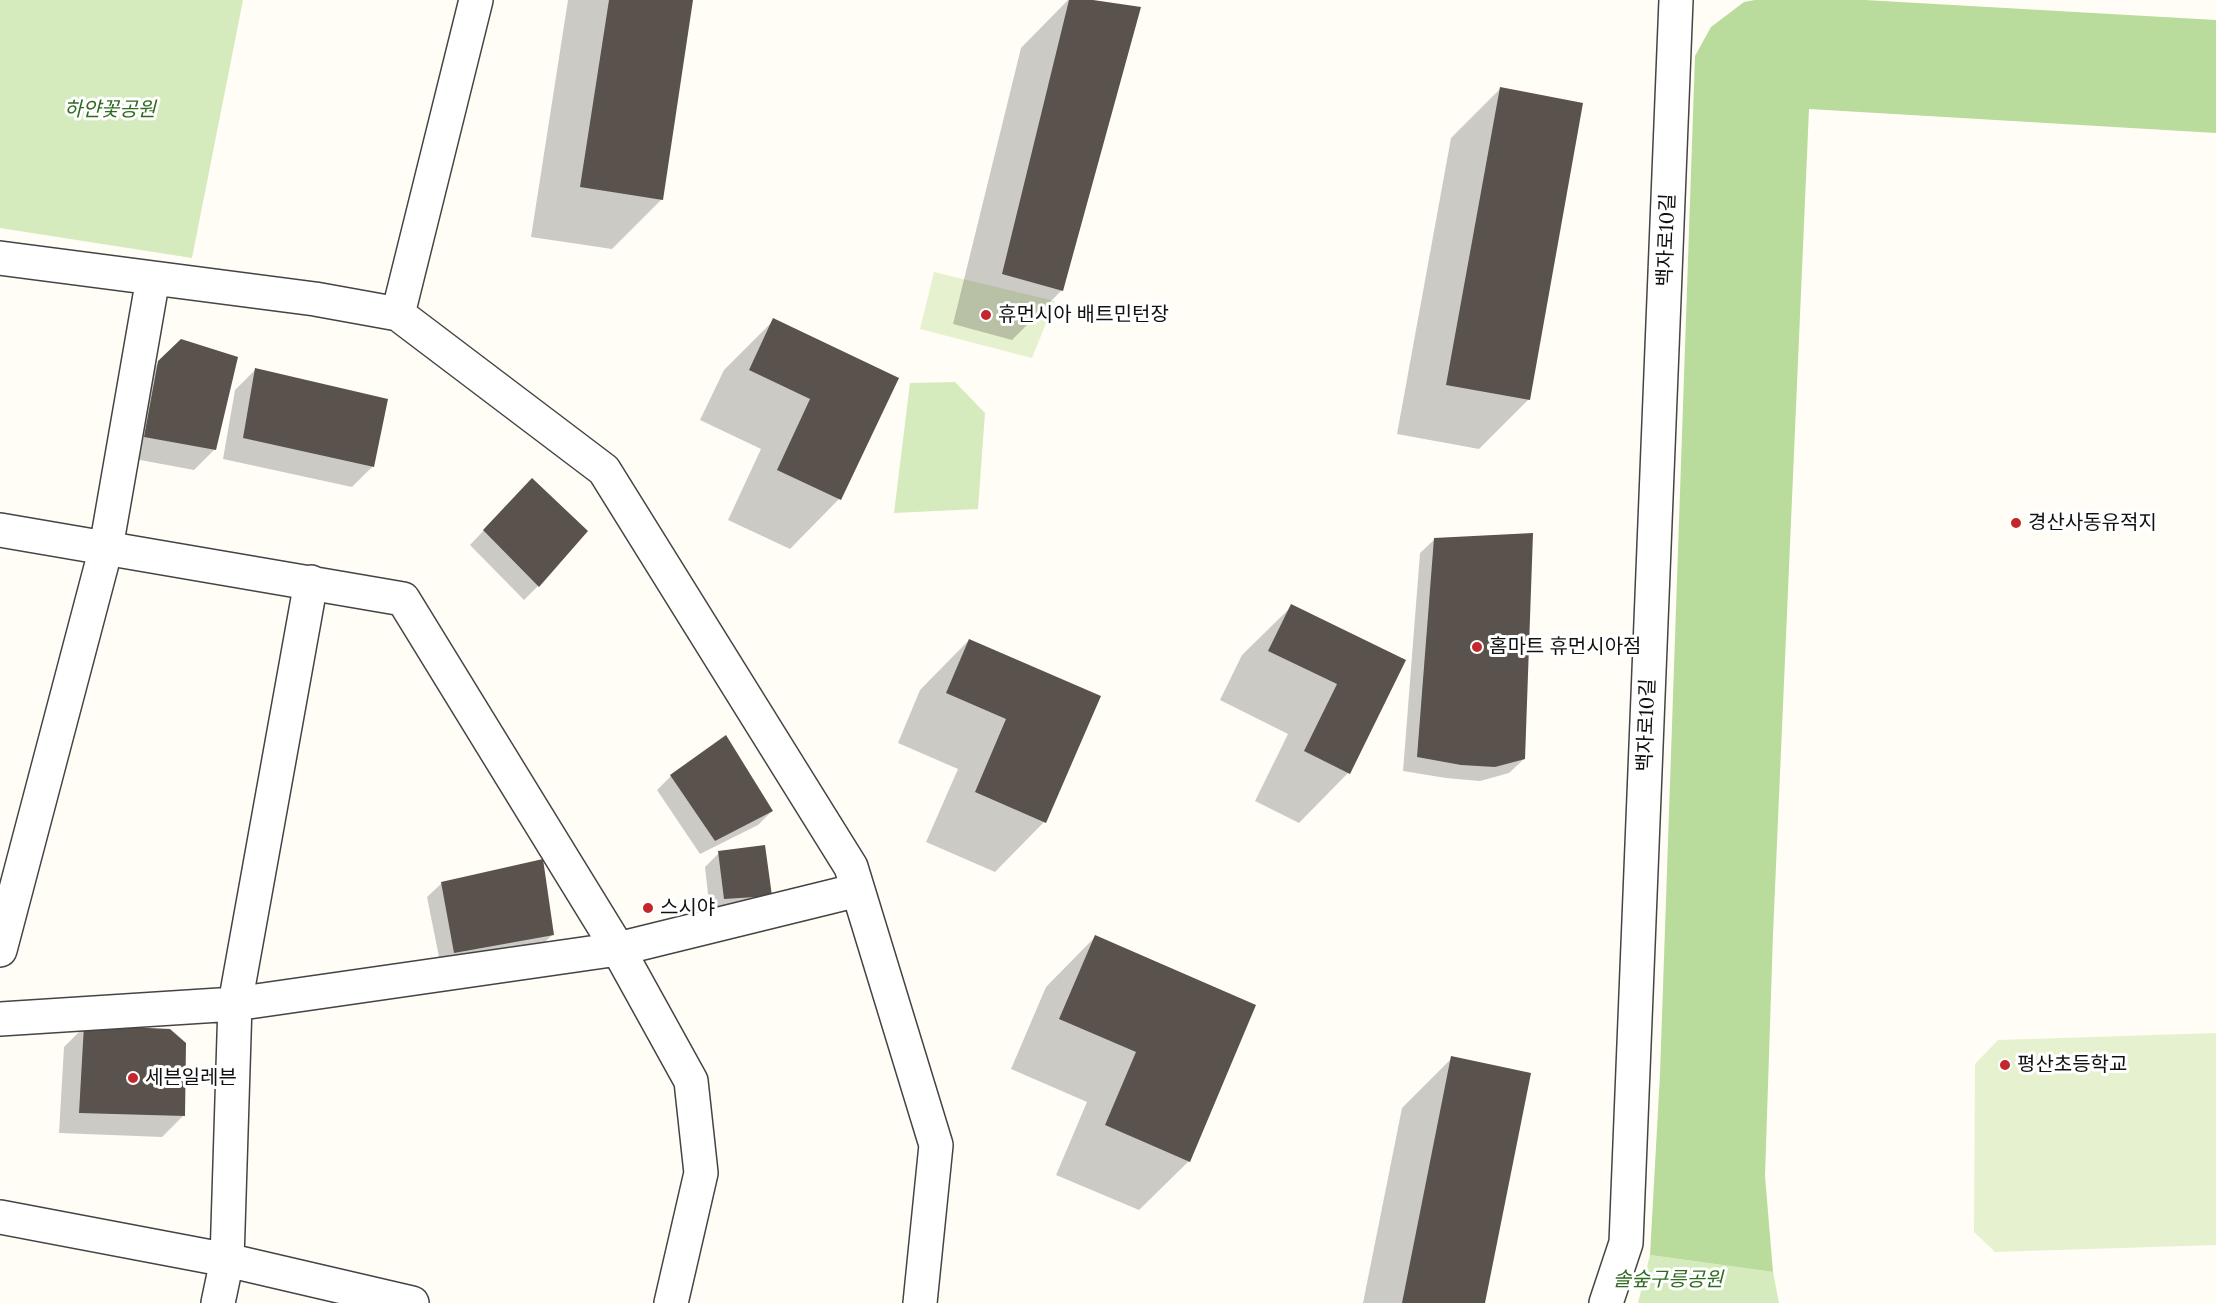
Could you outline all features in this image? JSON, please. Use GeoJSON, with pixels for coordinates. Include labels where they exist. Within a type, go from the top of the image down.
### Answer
{"type":"FeatureCollection","features":[{"type":"Feature","properties":{"kind":"street"},"geometry":{"type":"LineString","coordinates":[[398,314],[476,0]]}},
{"type":"Feature","properties":{"kind":"street","name":"백자로10길"},"geometry":{"type":"LineString","coordinates":[[1606,1303],[1626,1243],[1676,0]]}},
{"type":"Feature","properties":{"kind":"street"},"geometry":{"type":"LineString","coordinates":[[0,258],[315,299],[398,314],[604,470],[851,867],[936,1145],[920,1303]]}},
{"type":"Feature","properties":{"kind":"street"},"geometry":{"type":"LineString","coordinates":[[0,950],[106,548],[153,278]]}},
{"type":"Feature","properties":{"kind":"street"},"geometry":{"type":"LineString","coordinates":[[0,530],[403,599],[618,949],[692,1081],[701,1173],[671,1303]]}},
{"type":"Feature","properties":{"kind":"street"},"geometry":{"type":"LineString","coordinates":[[218,1303],[227,1260],[235,1004],[311,582]]}},
{"type":"Feature","properties":{"kind":"street"},"geometry":{"type":"LineString","coordinates":[[0,1019],[235,1004],[618,949],[858,890]]}},
{"type":"Feature","properties":{"kind":"street"},"geometry":{"type":"LineString","coordinates":[[0,1217],[227,1260],[412,1303]]}},
{"type":"Feature","properties":{"kind":"green space","name":"하얀꽃공원"},"geometry":{"type":"Polygon","coordinates":[[[0,0],[243,0],[192,258],[0,228],[0,0]]]}},
{"type":"Feature","properties":{"kind":"green space"},"geometry":{"type":"Polygon","coordinates":[[[1755,0],[1865,0],[2216,20],[2216,133],[1809,109],[1773,934],[1765,1176],[1773,1272],[1650,1255],[1660,1074],[1695,56],[1711,27],[1744,2],[1755,0]]]}},
{"type":"Feature","properties":{"kind":"green space","name":"휴먼시아 배트민턴장"},"geometry":{"type":"Polygon","coordinates":[[[934,272],[1055,301],[1032,358],[920,329],[934,272]]]}},
{"type":"Feature","properties":{"kind":"green space"},"geometry":{"type":"Polygon","coordinates":[[[955,382],[985,413],[978,509],[894,513],[910,383],[955,382]]]}},
{"type":"Feature","properties":{"kind":"green space"},"geometry":{"type":"Polygon","coordinates":[[[2216,1033],[2216,1245],[1995,1252],[1974,1232],[1975,1064],[1998,1040],[2216,1033]]]}},
{"type":"Feature","properties":{"kind":"green space","name":"솔숲구릉공원"},"geometry":{"type":"Polygon","coordinates":[[[1650,1255],[1773,1272],[1779,1303],[1638,1303],[1650,1255]]]}},
{"type":"Feature","properties":{"kind":"building"},"geometry":{"type":"Polygon","coordinates":[[[609,0],[693,0],[663,200],[580,187],[609,0]]]}},
{"type":"Feature","properties":{"kind":"building"},"geometry":{"type":"Polygon","coordinates":[[[1069,0],[1093,0],[1141,7],[1063,291],[1002,274],[1069,0]]]}},
{"type":"Feature","properties":{"kind":"building"},"geometry":{"type":"Polygon","coordinates":[[[1500,87],[1583,103],[1530,400],[1446,385],[1500,87]]]}},
{"type":"Feature","properties":{"kind":"building"},"geometry":{"type":"Polygon","coordinates":[[[773,318],[899,378],[841,500],[777,470],[810,399],[749,370],[773,318]]]}},
{"type":"Feature","properties":{"kind":"building"},"geometry":{"type":"Polygon","coordinates":[[[181,339],[238,357],[216,450],[144,437],[158,361],[181,339]]]}},
{"type":"Feature","properties":{"kind":"building"},"geometry":{"type":"Polygon","coordinates":[[[255,368],[388,399],[374,467],[243,438],[255,368]]]}},
{"type":"Feature","properties":{"kind":"building"},"geometry":{"type":"Polygon","coordinates":[[[532,478],[588,531],[539,587],[483,530],[532,478]]]}},
{"type":"Feature","properties":{"kind":"building","name":"홈마트 휴먼시아점"},"geometry":{"type":"Polygon","coordinates":[[[1533,533],[1525,759],[1495,767],[1461,765],[1417,757],[1434,538],[1533,533]]]}},
{"type":"Feature","properties":{"kind":"building"},"geometry":{"type":"Polygon","coordinates":[[[1291,604],[1406,660],[1350,774],[1304,751],[1337,684],[1268,651],[1291,604]]]}},
{"type":"Feature","properties":{"kind":"building"},"geometry":{"type":"Polygon","coordinates":[[[969,639],[1101,696],[1046,823],[975,792],[1006,719],[946,693],[969,639]]]}},
{"type":"Feature","properties":{"kind":"building"},"geometry":{"type":"Polygon","coordinates":[[[726,735],[773,811],[715,841],[670,775],[726,735]]]}},
{"type":"Feature","properties":{"kind":"building"},"geometry":{"type":"Polygon","coordinates":[[[765,845],[772,896],[724,899],[718,851],[765,845]]]}},
{"type":"Feature","properties":{"kind":"building"},"geometry":{"type":"Polygon","coordinates":[[[543,859],[554,935],[454,953],[441,882],[543,859]]]}},
{"type":"Feature","properties":{"kind":"building"},"geometry":{"type":"Polygon","coordinates":[[[1095,935],[1256,1005],[1190,1162],[1105,1125],[1136,1052],[1059,1019],[1095,935]]]}},
{"type":"Feature","properties":{"kind":"building","name":"세븐일레븐"},"geometry":{"type":"Polygon","coordinates":[[[84,1025],[170,1029],[186,1043],[185,1116],[79,1113],[84,1025]]]}},
{"type":"Feature","properties":{"kind":"building"},"geometry":{"type":"Polygon","coordinates":[[[1451,1056],[1531,1073],[1485,1303],[1402,1303],[1451,1056]]]}},
{"type":"Feature","properties":{"kind":"place","name":"휴먼시아 배트민턴장"},"geometry":{"type":"Point","coordinates":[986,315]}},
{"type":"Feature","properties":{"kind":"place","name":"경산사동유적지"},"geometry":{"type":"Point","coordinates":[2016,523]}},
{"type":"Feature","properties":{"kind":"place","name":"홈마트 휴먼시아점"},"geometry":{"type":"Point","coordinates":[1477,647]}},
{"type":"Feature","properties":{"kind":"place","name":"스시야"},"geometry":{"type":"Point","coordinates":[648,908]}},
{"type":"Feature","properties":{"kind":"place","name":"평산초등학교"},"geometry":{"type":"Point","coordinates":[2005,1065]}},
{"type":"Feature","properties":{"kind":"place","name":"세븐일레븐"},"geometry":{"type":"Point","coordinates":[133,1078]}}]}
